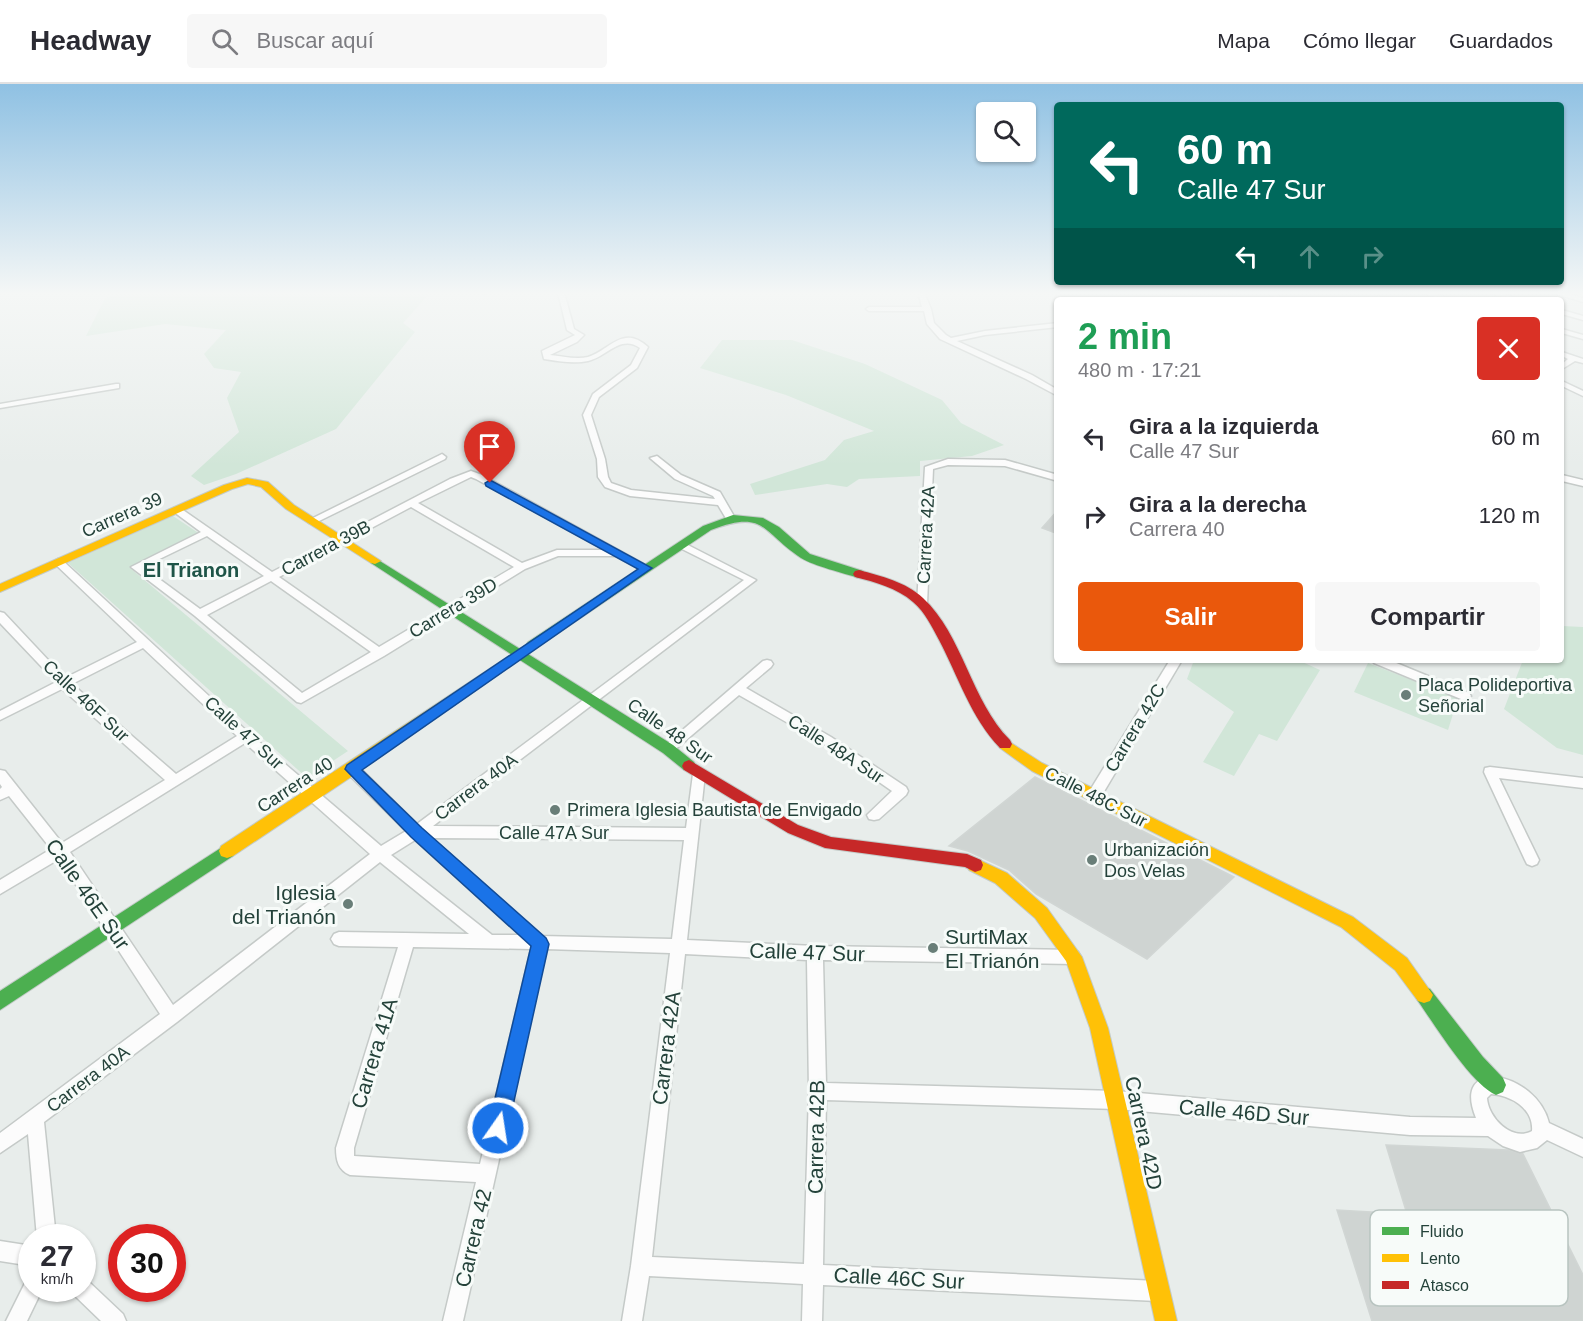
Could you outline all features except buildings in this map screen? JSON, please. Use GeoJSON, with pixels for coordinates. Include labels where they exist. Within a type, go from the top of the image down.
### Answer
{"type":"FeatureCollection","features":[{"type":"Feature","properties":{"kind":"street"},"geometry":{"type":"LineString","coordinates":[[552,350],[545,353],[547,357],[589,359],[603,350]]}},
{"type":"Feature","properties":{"kind":"street"},"geometry":{"type":"LineString","coordinates":[[642,350],[634,366],[596,396],[587,415],[601,459],[603,477],[608,485],[630,493],[721,502]]}},
{"type":"Feature","properties":{"kind":"street"},"geometry":{"type":"LineString","coordinates":[[974,350],[1054,392]]}},
{"type":"Feature","properties":{"kind":"street"},"geometry":{"type":"LineString","coordinates":[[1564,355],[1583,361]]}},
{"type":"Feature","properties":{"kind":"street"},"geometry":{"type":"LineString","coordinates":[[1564,366],[1574,358]]}},
{"type":"Feature","properties":{"kind":"street"},"geometry":{"type":"LineString","coordinates":[[1564,384],[1583,394]]}},
{"type":"Feature","properties":{"kind":"street"},"geometry":{"type":"LineString","coordinates":[[0,406],[116,386]]}},
{"type":"Feature","properties":{"kind":"street"},"geometry":{"type":"LineString","coordinates":[[312,521],[442,457]]}},
{"type":"Feature","properties":{"kind":"street"},"geometry":{"type":"LineString","coordinates":[[654,458],[678,477],[717,494],[730,518]]}},
{"type":"Feature","properties":{"kind":"street","name":"Carrera 42A"},"geometry":{"type":"LineString","coordinates":[[922,604],[929,467],[948,462],[1005,463],[1054,477]]}},
{"type":"Feature","properties":{"kind":"street","name":"Carrera 39B"},"geometry":{"type":"LineString","coordinates":[[199,614],[340,539],[471,474],[617,553]]}},
{"type":"Feature","properties":{"kind":"street"},"geometry":{"type":"LineString","coordinates":[[1564,478],[1583,483]]}},
{"type":"Feature","properties":{"kind":"street","name":"Calle 48 Sur"},"geometry":{"type":"LineString","coordinates":[[259,482],[312,521],[520,652],[668,749],[699,774],[793,829],[831,843],[966,861],[1001,878],[1041,913],[1073,957]]}},
{"type":"Feature","properties":{"kind":"street","name":"Carrera 39"},"geometry":{"type":"LineString","coordinates":[[0,588],[236,483],[259,482]]}},
{"type":"Feature","properties":{"kind":"street"},"geometry":{"type":"LineString","coordinates":[[411,503],[521,567]]}},
{"type":"Feature","properties":{"kind":"street"},"geometry":{"type":"LineString","coordinates":[[177,510],[380,652]]}},
{"type":"Feature","properties":{"kind":"street","name":"Calle 48C Sur"},"geometry":{"type":"LineString","coordinates":[[730,518],[750,518],[765,522],[805,555],[888,584],[907,593],[922,604],[950,649],[993,730],[1010,749],[1037,767],[1347,922],[1401,964],[1476,1064],[1496,1085]]}},
{"type":"Feature","properties":{"kind":"street","name":"Carrera 40"},"geometry":{"type":"LineString","coordinates":[[0,1001],[352,769],[646,568],[707,528],[730,518]]}},
{"type":"Feature","properties":{"kind":"street"},"geometry":{"type":"LineString","coordinates":[[199,614],[136,567],[208,532]]}},
{"type":"Feature","properties":{"kind":"street","name":"Carrera 40A"},"geometry":{"type":"LineString","coordinates":[[0,1144],[171,1016],[380,854],[416,832],[751,580],[682,545]]}},
{"type":"Feature","properties":{"kind":"street","name":"Carrera 39D"},"geometry":{"type":"LineString","coordinates":[[199,614],[300,699],[521,567],[557,553],[617,553]]}},
{"type":"Feature","properties":{"kind":"street"},"geometry":{"type":"LineString","coordinates":[[617,553],[646,568]]}},
{"type":"Feature","properties":{"kind":"street","name":"Calle 47 Sur"},"geometry":{"type":"LineString","coordinates":[[58,562],[246,737],[380,854],[490,943]]}},
{"type":"Feature","properties":{"kind":"street","name":"Calle 46F Sur"},"geometry":{"type":"LineString","coordinates":[[0,616],[64,684],[175,781]]}},
{"type":"Feature","properties":{"kind":"street"},"geometry":{"type":"LineString","coordinates":[[0,717],[145,642]]}},
{"type":"Feature","properties":{"kind":"street","name":"Carrera 42C"},"geometry":{"type":"LineString","coordinates":[[1094,796],[1174,663]]}},
{"type":"Feature","properties":{"kind":"street"},"geometry":{"type":"LineString","coordinates":[[1385,663],[1465,696]]}},
{"type":"Feature","properties":{"kind":"street"},"geometry":{"type":"LineString","coordinates":[[668,749],[740,690],[767,664]]}},
{"type":"Feature","properties":{"kind":"street","name":"Calle 48A Sur"},"geometry":{"type":"LineString","coordinates":[[740,690],[827,740],[901,791],[874,815]]}},
{"type":"Feature","properties":{"kind":"street"},"geometry":{"type":"LineString","coordinates":[[0,888],[246,737]]}},
{"type":"Feature","properties":{"kind":"street"},"geometry":{"type":"LineString","coordinates":[[352,769],[416,832],[540,944]]}},
{"type":"Feature","properties":{"kind":"street"},"geometry":{"type":"LineString","coordinates":[[1532,860],[1490,772],[1583,783]]}},
{"type":"Feature","properties":{"kind":"street","name":"Carrera 42A"},"geometry":{"type":"LineString","coordinates":[[632,1321],[641,1266],[699,774]]}},
{"type":"Feature","properties":{"kind":"street","name":"Calle 46E Sur"},"geometry":{"type":"LineString","coordinates":[[0,775],[6,792],[61,850],[171,1016]]}},
{"type":"Feature","properties":{"kind":"street","name":"Calle 47A Sur"},"geometry":{"type":"LineString","coordinates":[[416,832],[692,834]]}},
{"type":"Feature","properties":{"kind":"street","name":"Calle 47 Sur"},"geometry":{"type":"LineString","coordinates":[[339,939],[628,944],[815,953],[1073,957]]}},
{"type":"Feature","properties":{"kind":"street","name":"Carrera 41A"},"geometry":{"type":"LineString","coordinates":[[408,939],[345,1148],[345,1159],[350,1166],[488,1174]]}},
{"type":"Feature","properties":{"kind":"street","name":"Carrera 42"},"geometry":{"type":"LineString","coordinates":[[453,1321],[540,944]]}},
{"type":"Feature","properties":{"kind":"street","name":"Carrera 42B"},"geometry":{"type":"LineString","coordinates":[[812,1321],[818,1091],[815,953]]}},
{"type":"Feature","properties":{"kind":"street","name":"Carrera 42D"},"geometry":{"type":"LineString","coordinates":[[1073,957],[1100,1028],[1157,1291],[1166,1321]]}},
{"type":"Feature","properties":{"kind":"street"},"geometry":{"type":"LineString","coordinates":[[1496,1085],[1506,1087],[1527,1100],[1540,1120],[1542,1129],[1540,1136],[1528,1143],[1509,1139],[1491,1126],[1479,1109],[1477,1101],[1482,1088],[1496,1085]]}},
{"type":"Feature","properties":{"kind":"street","name":"Calle 46D Sur"},"geometry":{"type":"LineString","coordinates":[[818,1091],[1116,1100],[1410,1126],[1491,1126]]}},
{"type":"Feature","properties":{"kind":"street"},"geometry":{"type":"LineString","coordinates":[[35,1119],[46,1224]]}},
{"type":"Feature","properties":{"kind":"street"},"geometry":{"type":"LineString","coordinates":[[1542,1129],[1583,1148]]}},
{"type":"Feature","properties":{"kind":"street"},"geometry":{"type":"LineString","coordinates":[[0,1251],[18,1254]]}},
{"type":"Feature","properties":{"kind":"street","name":"Calle 46C Sur"},"geometry":{"type":"LineString","coordinates":[[641,1266],[1157,1291]]}},
{"type":"Feature","properties":{"kind":"street"},"geometry":{"type":"LineString","coordinates":[[16,1321],[26,1302]]}},
{"type":"Feature","properties":{"kind":"street"},"geometry":{"type":"LineString","coordinates":[[96,1302],[116,1321]]}},
{"type":"Feature","properties":{"kind":"green space"},"geometry":{"type":"Polygon","coordinates":[[[208,350],[401,350],[336,429],[236,474],[204,485],[191,476],[239,432],[227,398],[241,372],[214,368],[204,354],[208,350]]]}},
{"type":"Feature","properties":{"kind":"green space"},"geometry":{"type":"Polygon","coordinates":[[[714,350],[822,350],[865,364],[942,400],[961,423],[1004,445],[972,456],[920,461],[920,476],[859,479],[847,487],[827,484],[755,495],[750,484],[825,460],[844,440],[874,431],[786,395],[700,368],[714,350]]]}},
{"type":"Feature","properties":{"kind":"green space"},"geometry":{"type":"Polygon","coordinates":[[[173,516],[200,534],[130,568],[348,751],[307,778],[68,563],[173,516]]]}},
{"type":"Feature","properties":{"kind":"green space"},"geometry":{"type":"Polygon","coordinates":[[[1564,626],[1583,627],[1583,755],[1557,748],[1504,709],[1522,663],[1564,663],[1564,626]]]}},
{"type":"Feature","properties":{"kind":"green space"},"geometry":{"type":"Polygon","coordinates":[[[1193,663],[1305,663],[1320,670],[1277,741],[1259,734],[1234,776],[1203,762],[1234,712],[1187,679],[1193,663]]]}},
{"type":"Feature","properties":{"kind":"green space","name":"Placa Polideportiva Señorial"},"geometry":{"type":"Polygon","coordinates":[[[1368,663],[1458,698],[1448,730],[1354,692],[1368,663]]]}},
{"type":"Feature","properties":{"kind":"traffic: fast"},"geometry":{"type":"LineString","coordinates":[[532,645],[707,528],[733,518],[759,520],[775,529],[806,556],[859,574]]}},
{"type":"Feature","properties":{"kind":"traffic: fast"},"geometry":{"type":"LineString","coordinates":[[375,561],[668,749],[689,766]]}},
{"type":"Feature","properties":{"kind":"traffic: fast"},"geometry":{"type":"LineString","coordinates":[[0,1001],[227,851]]}},
{"type":"Feature","properties":{"kind":"traffic: fast"},"geometry":{"type":"LineString","coordinates":[[1424,995],[1476,1064],[1496,1085]]}},
{"type":"Feature","properties":{"kind":"traffic: slow"},"geometry":{"type":"LineString","coordinates":[[0,588],[228,487],[247,481],[264,484],[290,507],[375,561]]}},
{"type":"Feature","properties":{"kind":"traffic: slow"},"geometry":{"type":"LineString","coordinates":[[227,851],[352,769],[532,645]]}},
{"type":"Feature","properties":{"kind":"traffic: slow"},"geometry":{"type":"LineString","coordinates":[[1005,744],[1037,767],[1347,922],[1401,964],[1424,995]]}},
{"type":"Feature","properties":{"kind":"traffic: slow"},"geometry":{"type":"LineString","coordinates":[[975,865],[1001,878],[1041,913],[1073,957],[1099,1028],[1166,1321]]}},
{"type":"Feature","properties":{"kind":"traffic: jam"},"geometry":{"type":"LineString","coordinates":[[859,574],[897,587],[926,608],[988,722],[1005,744]]}},
{"type":"Feature","properties":{"kind":"traffic: jam"},"geometry":{"type":"LineString","coordinates":[[689,766],[793,829],[831,843],[967,861],[975,865]]}},
{"type":"Feature","properties":{"kind":"place","name":"Placa Polideportiva Señorial"},"geometry":{"type":"Point","coordinates":[1406,695]}},
{"type":"Feature","properties":{"kind":"place","name":"Primera Iglesia Bautista de Envigado"},"geometry":{"type":"Point","coordinates":[555,810]}},
{"type":"Feature","properties":{"kind":"place","name":"Urbanización Dos Velas"},"geometry":{"type":"Point","coordinates":[1092,860]}},
{"type":"Feature","properties":{"kind":"place","name":"Iglesia del Trianón"},"geometry":{"type":"Point","coordinates":[348,904]}},
{"type":"Feature","properties":{"kind":"place","name":"SurtiMax El Trianón"},"geometry":{"type":"Point","coordinates":[933,948]}},
{"type":"Feature","properties":{"kind":"district","name":"El Trianon"},"geometry":{"type":"Point","coordinates":[191,570]}},
{"type":"Feature","properties":{"kind":"route"},"geometry":{"type":"LineString","coordinates":[[490,483],[646,568],[352,769],[416,832],[540,944],[498,1128]]}}]}
